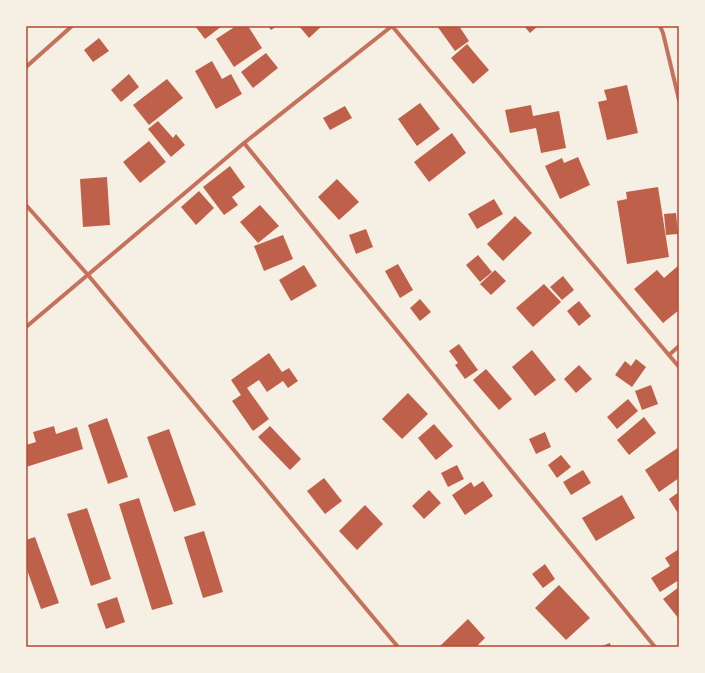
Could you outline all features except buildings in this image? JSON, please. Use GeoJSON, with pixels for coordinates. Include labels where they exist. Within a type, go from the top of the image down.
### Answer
{"type":"FeatureCollection","features":[{"type":"Feature","properties":{"kind":"street"},"geometry":{"type":"LineString","coordinates":[[26,67],[72,26]]}},
{"type":"Feature","properties":{"kind":"street"},"geometry":{"type":"LineString","coordinates":[[26,327],[244,143],[392,26],[679,367]]}},
{"type":"Feature","properties":{"kind":"street"},"geometry":{"type":"LineString","coordinates":[[660,26],[679,100]]}},
{"type":"Feature","properties":{"kind":"street"},"geometry":{"type":"LineString","coordinates":[[244,143],[655,647]]}},
{"type":"Feature","properties":{"kind":"street"},"geometry":{"type":"LineString","coordinates":[[26,205],[88,275],[398,647]]}},
{"type":"Feature","properties":{"kind":"street"},"geometry":{"type":"LineString","coordinates":[[669,355],[679,346]]}}]}
